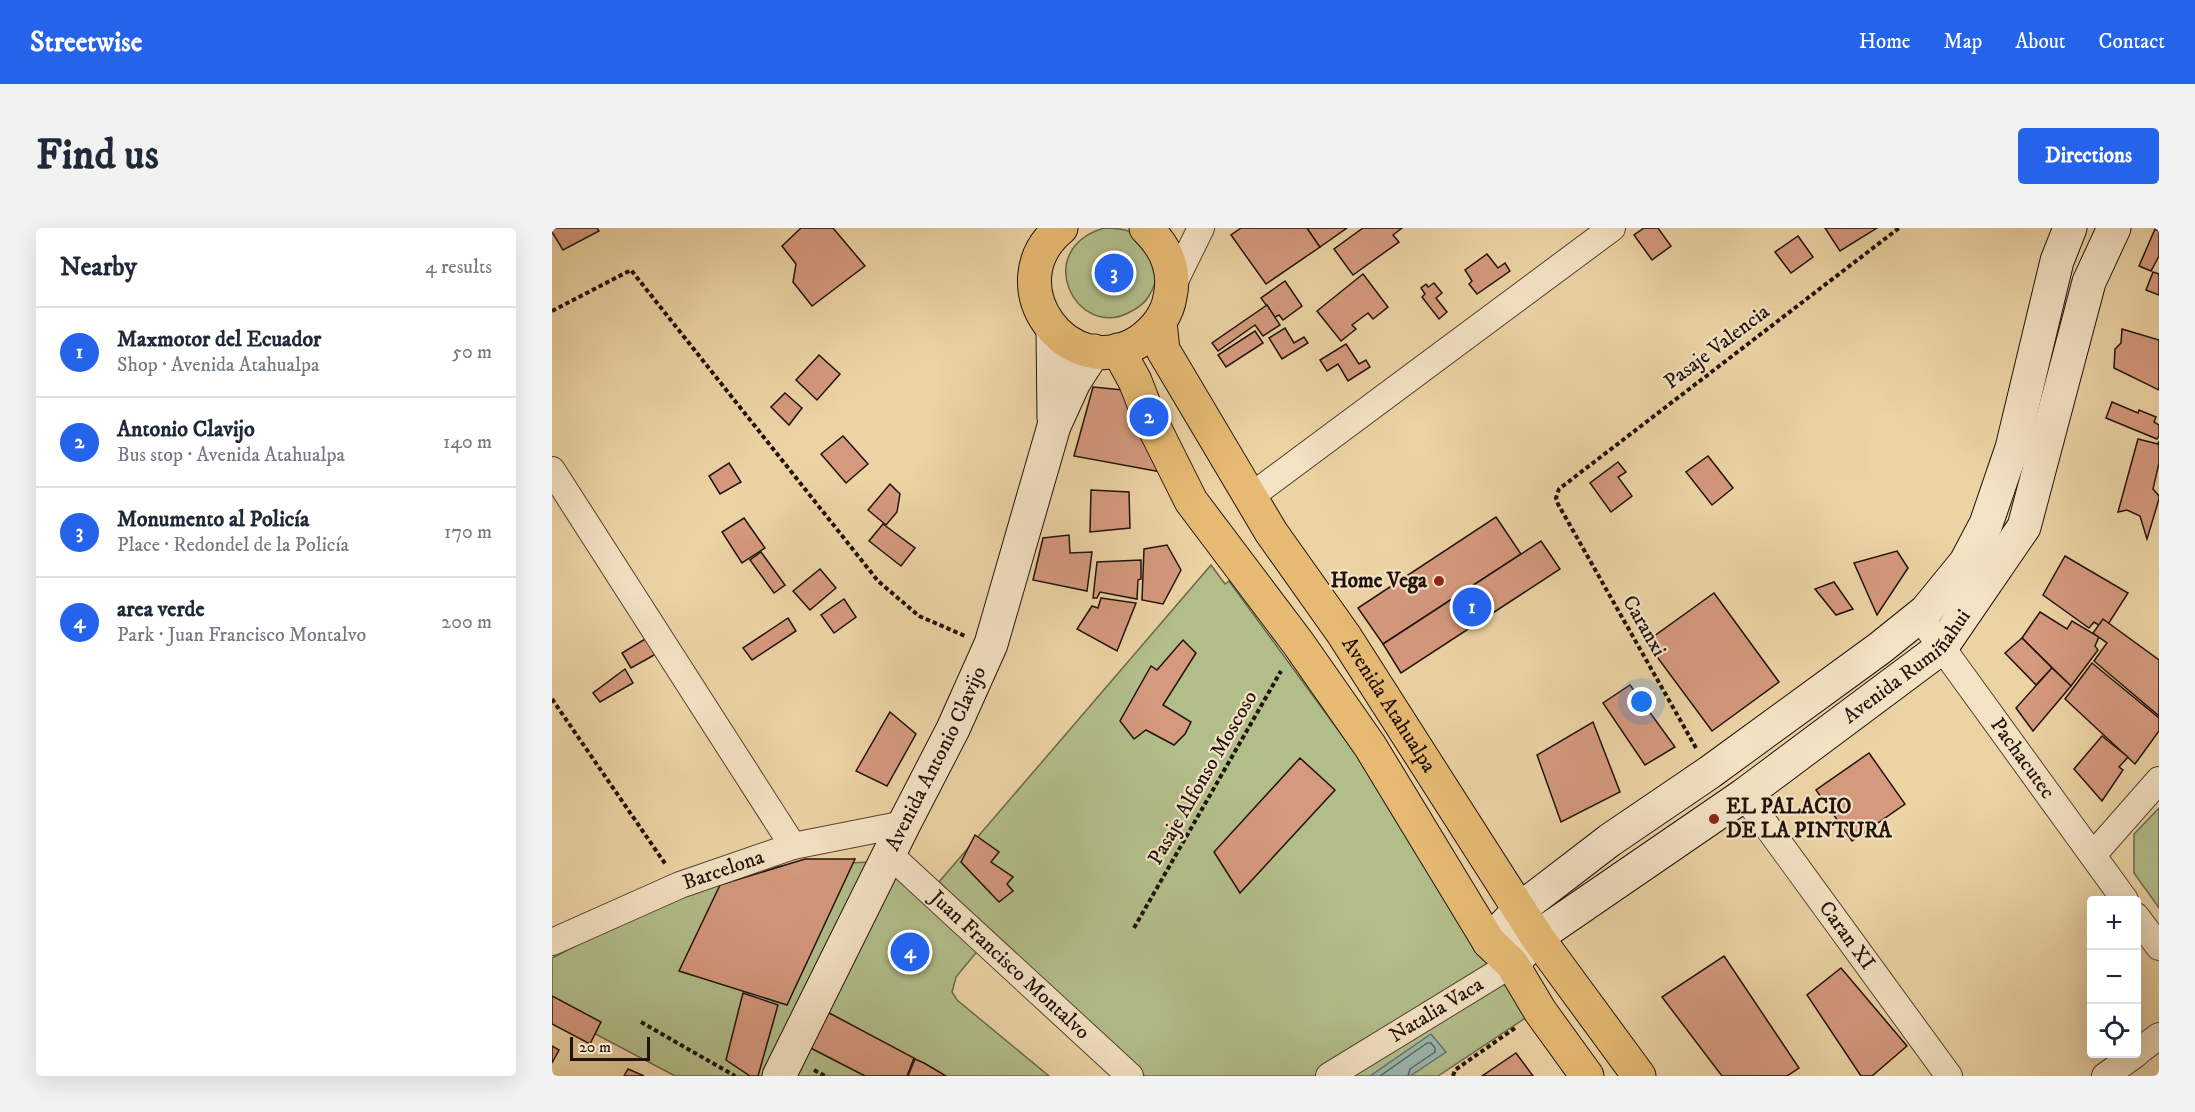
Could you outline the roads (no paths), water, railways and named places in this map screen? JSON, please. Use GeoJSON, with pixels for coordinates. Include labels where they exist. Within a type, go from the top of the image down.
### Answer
{"type":"FeatureCollection","features":[{"type":"Feature","properties":{"kind":"main road"},"geometry":{"type":"LineString","coordinates":[[1060,228],[1044,246],[1035,267],[1034,290],[1040,312],[1053,330],[1071,344],[1106,351],[1141,340],[1160,323],[1169,305],[1173,285],[1170,265],[1157,231]]}},
{"type":"Feature","properties":{"kind":"main road","name":"Avenida Rumiñahui"},"geometry":{"type":"LineString","coordinates":[[1500,953],[1504,924],[1520,909],[1610,840],[1710,772],[1880,648],[1926,611],[1966,562],[1986,524],[2012,448],[2057,261],[2070,228]]}},
{"type":"Feature","properties":{"kind":"main road","name":"Avenida Rumiñahui"},"geometry":{"type":"LineString","coordinates":[[1500,953],[1537,937],[1744,795],[1941,648],[2024,527],[2089,282],[2114,228]]}},
{"type":"Feature","properties":{"kind":"main road","name":"Avenida Atahualpa"},"geometry":{"type":"LineString","coordinates":[[1160,323],[1164,350],[1271,532],[1344,635],[1537,937],[1639,1076]]}},
{"type":"Feature","properties":{"kind":"main road","name":"Avenida Antonio Clavijo"},"geometry":{"type":"LineString","coordinates":[[1053,330],[1054,426]]}},
{"type":"Feature","properties":{"kind":"main road","name":"Avenida Atahualpa"},"geometry":{"type":"LineString","coordinates":[[1106,351],[1135,381],[1149,417],[1191,501],[1298,642],[1370,746],[1500,953],[1587,1076]]}},
{"type":"Feature","properties":{"kind":"main road","name":"Avenida Antonio Clavijo"},"geometry":{"type":"LineString","coordinates":[[779,1076],[953,729],[991,644],[1054,426],[1074,382],[1106,351]]}},
{"type":"Feature","properties":{"kind":"street"},"geometry":{"type":"LineString","coordinates":[[1173,285],[1201,228]]}},
{"type":"Feature","properties":{"kind":"street"},"geometry":{"type":"LineString","coordinates":[[1250,497],[1612,228]]}},
{"type":"Feature","properties":{"kind":"street"},"geometry":{"type":"LineString","coordinates":[[552,470],[794,846]]}},
{"type":"Feature","properties":{"kind":"street","name":"Pachacutec"},"geometry":{"type":"LineString","coordinates":[[1919,616],[2123,896]]}},
{"type":"Feature","properties":{"kind":"street"},"geometry":{"type":"LineString","coordinates":[[2092,855],[2159,780]]}},
{"type":"Feature","properties":{"kind":"street","name":"Caran XI"},"geometry":{"type":"LineString","coordinates":[[1744,795],[1949,1076]]}},
{"type":"Feature","properties":{"kind":"street","name":"Barcelona"},"geometry":{"type":"LineString","coordinates":[[552,942],[681,885],[794,846],[904,824]]}},
{"type":"Feature","properties":{"kind":"street","name":"Juan Francisco Montalvo"},"geometry":{"type":"LineString","coordinates":[[889,854],[1130,1076]]}},
{"type":"Feature","properties":{"kind":"street"},"geometry":{"type":"LineString","coordinates":[[2141,923],[2159,947]]}},
{"type":"Feature","properties":{"kind":"street","name":"Natalia Vaca"},"geometry":{"type":"LineString","coordinates":[[1329,1076],[1500,953]]}},
{"type":"Feature","properties":{"kind":"street"},"geometry":{"type":"LineString","coordinates":[[2141,1049],[2159,1036]]}},
{"type":"Feature","properties":{"kind":"street"},"geometry":{"type":"LineString","coordinates":[[2105,1076],[2129,1058]]}},
{"type":"Feature","properties":{"kind":"water"},"geometry":{"type":"Polygon","coordinates":[[[1431,1034],[1446,1052],[1410,1076],[1370,1076],[1431,1034]]]}},
{"type":"Feature","properties":{"kind":"place","name":"Monumento al Policía"},"geometry":{"type":"Point","coordinates":[1114,273]}},
{"type":"Feature","properties":{"kind":"place","name":"Antonio Clavijo"},"geometry":{"type":"Point","coordinates":[1149,417]}},
{"type":"Feature","properties":{"kind":"place","name":"Home Vega"},"geometry":{"type":"Point","coordinates":[1439,581]}},
{"type":"Feature","properties":{"kind":"place","name":"Maxmotor del Ecuador"},"geometry":{"type":"Point","coordinates":[1472,607]}},
{"type":"Feature","properties":{"kind":"place","name":"EL PALACIO DE LA PINTURA"},"geometry":{"type":"Point","coordinates":[1714,819]}},
{"type":"Feature","properties":{"kind":"place","name":"area verde"},"geometry":{"type":"Point","coordinates":[910,952]}}]}
